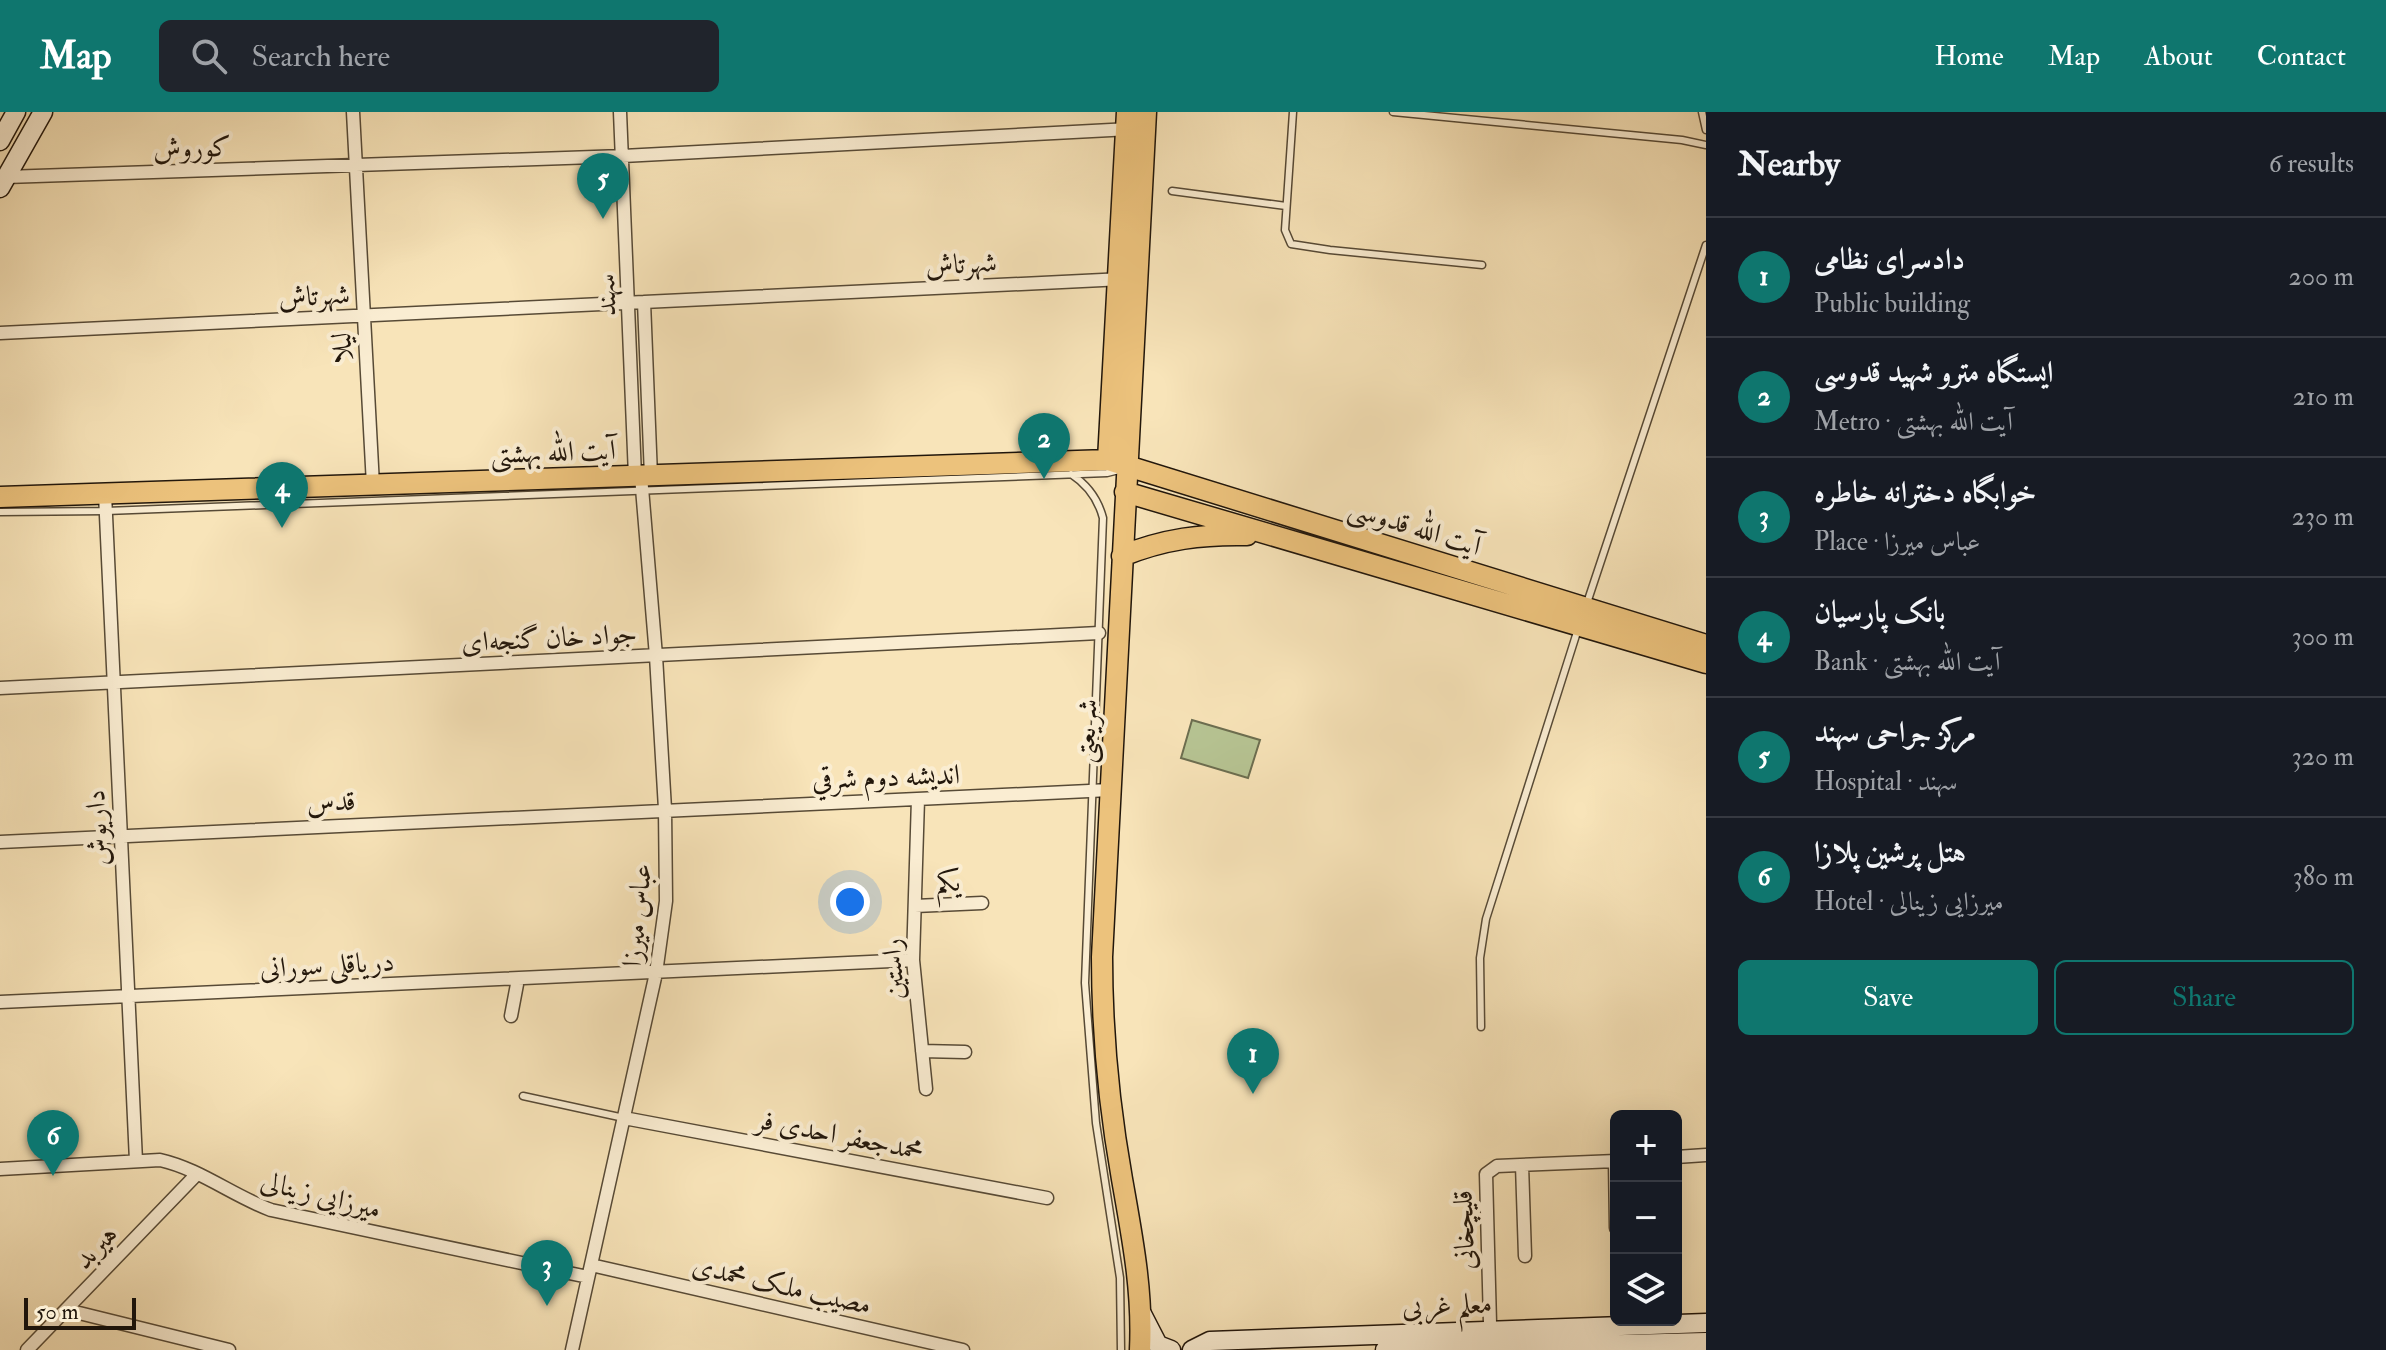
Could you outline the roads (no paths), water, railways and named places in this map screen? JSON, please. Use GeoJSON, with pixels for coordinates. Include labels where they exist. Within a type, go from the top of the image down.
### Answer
{"type":"FeatureCollection","features":[{"type":"Feature","properties":{"kind":"main road"},"geometry":{"type":"LineString","coordinates":[[0,141],[16,112]]}},
{"type":"Feature","properties":{"kind":"main road"},"geometry":{"type":"LineString","coordinates":[[3,182],[43,112]]}},
{"type":"Feature","properties":{"kind":"main road","name":"شریعتی"},"geometry":{"type":"LineString","coordinates":[[1136,120],[1118,464],[1125,492],[1122,556],[1109,633],[1101,790],[1105,1041],[1117,1149],[1136,1259],[1141,1310],[1140,1350]]}},
{"type":"Feature","properties":{"kind":"main road","name":"آیت الله قدوسی"},"geometry":{"type":"LineString","coordinates":[[1118,464],[1582,617],[1706,663]]}},
{"type":"Feature","properties":{"kind":"main road","name":"آیت الله بهشتی"},"geometry":{"type":"LineString","coordinates":[[0,497],[106,502],[373,485],[643,480],[1118,464]]}},
{"type":"Feature","properties":{"kind":"main road","name":"آیت الله قدوسی"},"geometry":{"type":"LineString","coordinates":[[1125,492],[1271,535],[1582,617],[1706,645]]}},
{"type":"Feature","properties":{"kind":"main road"},"geometry":{"type":"LineString","coordinates":[[1122,556],[1153,544],[1190,536],[1271,535]]}},
{"type":"Feature","properties":{"kind":"main road"},"geometry":{"type":"LineString","coordinates":[[1141,1310],[1152,1338],[1163,1349],[1171,1350]]}},
{"type":"Feature","properties":{"kind":"main road","name":"معلم غربی"},"geometry":{"type":"LineString","coordinates":[[1192,1350],[1210,1341],[1328,1343],[1687,1333],[1706,1323]]}},
{"type":"Feature","properties":{"kind":"main road","name":"معلم غربی"},"geometry":{"type":"LineString","coordinates":[[1385,1350],[1557,1336],[1622,1326]]}},
{"type":"Feature","properties":{"kind":"main road","name":"معلم غربی"},"geometry":{"type":"LineString","coordinates":[[1655,1326],[1687,1333],[1706,1342]]}},
{"type":"Feature","properties":{"kind":"street","name":"لیلا"},"geometry":{"type":"LineString","coordinates":[[353,112],[373,485]]}},
{"type":"Feature","properties":{"kind":"street","name":"سهند"},"geometry":{"type":"LineString","coordinates":[[620,112],[637,302],[643,480]]}},
{"type":"Feature","properties":{"kind":"street","name":"کوروش"},"geometry":{"type":"LineString","coordinates":[[3,182],[623,156],[1136,120]]}},
{"type":"Feature","properties":{"kind":"street","name":"شهرتاش"},"geometry":{"type":"LineString","coordinates":[[0,333],[1127,279]]}},
{"type":"Feature","properties":{"kind":"street","name":"عباس میرزا"},"geometry":{"type":"LineString","coordinates":[[572,1350],[656,973],[666,901],[665,809],[643,480]]}},
{"type":"Feature","properties":{"kind":"street","name":"داریوش"},"geometry":{"type":"LineString","coordinates":[[106,502],[136,1161]]}},
{"type":"Feature","properties":{"kind":"street","name":"جواد خان گنجه‌ای"},"geometry":{"type":"LineString","coordinates":[[0,688],[1109,633]]}},
{"type":"Feature","properties":{"kind":"street","name":"انديشه دوم شرقي"},"geometry":{"type":"LineString","coordinates":[[665,809],[1101,790]]}},
{"type":"Feature","properties":{"kind":"street","name":"راستین"},"geometry":{"type":"LineString","coordinates":[[918,799],[913,960],[926,1089]]}},
{"type":"Feature","properties":{"kind":"street","name":"قدس"},"geometry":{"type":"LineString","coordinates":[[0,842],[665,809]]}},
{"type":"Feature","properties":{"kind":"street","name":"یکم"},"geometry":{"type":"LineString","coordinates":[[915,906],[982,903]]}},
{"type":"Feature","properties":{"kind":"street","name":"دریاقلی سورانی"},"geometry":{"type":"LineString","coordinates":[[0,1002],[913,960]]}},
{"type":"Feature","properties":{"kind":"street"},"geometry":{"type":"LineString","coordinates":[[511,1016],[518,979]]}},
{"type":"Feature","properties":{"kind":"street"},"geometry":{"type":"LineString","coordinates":[[922,1051],[965,1052]]}},
{"type":"Feature","properties":{"kind":"street","name":"محمدجعفر احدی فر"},"geometry":{"type":"LineString","coordinates":[[624,1118],[1047,1198]]}},
{"type":"Feature","properties":{"kind":"street"},"geometry":{"type":"LineString","coordinates":[[1682,1157],[1706,1155]]}},
{"type":"Feature","properties":{"kind":"street","name":"میرزایی زینالی"},"geometry":{"type":"LineString","coordinates":[[0,1169],[160,1160],[180,1165],[246,1201],[271,1210],[590,1271]]}},
{"type":"Feature","properties":{"kind":"street","name":"قلیچخانی"},"geometry":{"type":"LineString","coordinates":[[1490,1323],[1486,1174],[1497,1166],[1610,1161]]}},
{"type":"Feature","properties":{"kind":"street"},"geometry":{"type":"LineString","coordinates":[[1522,1165],[1525,1256]]}},
{"type":"Feature","properties":{"kind":"street","name":"هیربد"},"geometry":{"type":"LineString","coordinates":[[27,1350],[197,1174]]}},
{"type":"Feature","properties":{"kind":"street","name":"مصیب ملک محمدی"},"geometry":{"type":"LineString","coordinates":[[590,1271],[963,1350]]}},
{"type":"Feature","properties":{"kind":"street"},"geometry":{"type":"LineString","coordinates":[[67,1310],[229,1350]]}},
{"type":"Feature","properties":{"kind":"lane"},"geometry":{"type":"LineString","coordinates":[[1293,112],[1285,230],[1291,244],[1482,265]]}},
{"type":"Feature","properties":{"kind":"lane"},"geometry":{"type":"LineString","coordinates":[[1393,112],[1682,140],[1706,145]]}},
{"type":"Feature","properties":{"kind":"lane"},"geometry":{"type":"LineString","coordinates":[[1702,112],[1706,130]]}},
{"type":"Feature","properties":{"kind":"lane"},"geometry":{"type":"LineString","coordinates":[[1172,191],[1286,206]]}},
{"type":"Feature","properties":{"kind":"lane"},"geometry":{"type":"LineString","coordinates":[[1481,1027],[1480,958],[1486,919],[1582,617],[1706,245]]}},
{"type":"Feature","properties":{"kind":"lane"},"geometry":{"type":"LineString","coordinates":[[0,512],[106,502],[643,480],[1107,473],[1118,464]]}},
{"type":"Feature","properties":{"kind":"lane"},"geometry":{"type":"LineString","coordinates":[[1071,474],[1094,495],[1103,518],[1109,633]]}},
{"type":"Feature","properties":{"kind":"lane"},"geometry":{"type":"LineString","coordinates":[[1101,790],[1085,959],[1086,1008],[1096,1123],[1120,1278],[1121,1350]]}},
{"type":"Feature","properties":{"kind":"lane"},"geometry":{"type":"LineString","coordinates":[[523,1096],[624,1118]]}},
{"type":"Feature","properties":{"kind":"place","name":"مرکز جراحی سهند"},"geometry":{"type":"Point","coordinates":[603,219]}},
{"type":"Feature","properties":{"kind":"place","name":"ایستگاه مترو شهید قدوسی"},"geometry":{"type":"Point","coordinates":[1044,479]}},
{"type":"Feature","properties":{"kind":"place","name":"بانک پارسیان"},"geometry":{"type":"Point","coordinates":[282,528]}},
{"type":"Feature","properties":{"kind":"place","name":"دادسرای نظامی"},"geometry":{"type":"Point","coordinates":[1253,1094]}},
{"type":"Feature","properties":{"kind":"place","name":"هتل پرشین پلازا"},"geometry":{"type":"Point","coordinates":[53,1176]}},
{"type":"Feature","properties":{"kind":"place","name":"خوابگاه دخترانه خاطره"},"geometry":{"type":"Point","coordinates":[547,1306]}}]}
